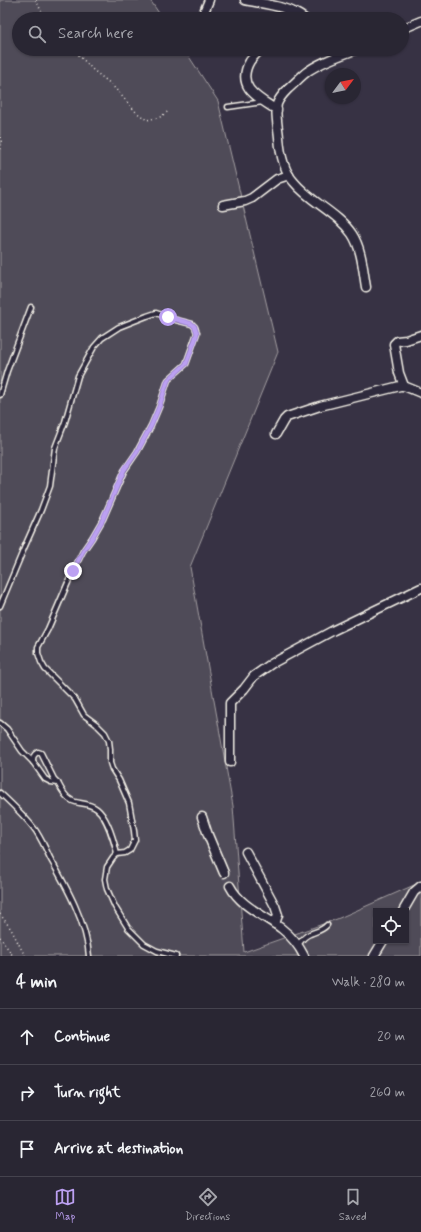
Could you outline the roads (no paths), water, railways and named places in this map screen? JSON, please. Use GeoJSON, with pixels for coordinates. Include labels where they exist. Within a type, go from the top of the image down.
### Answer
{"type":"FeatureCollection","features":[{"type":"Feature","properties":{"kind":"street"},"geometry":{"type":"LineString","coordinates":[[205,12],[209,0]]}},
{"type":"Feature","properties":{"kind":"street"},"geometry":{"type":"LineString","coordinates":[[245,0],[292,12]]}},
{"type":"Feature","properties":{"kind":"street"},"geometry":{"type":"LineString","coordinates":[[409,26],[421,21]]}},
{"type":"Feature","properties":{"kind":"street"},"geometry":{"type":"LineString","coordinates":[[255,56],[247,68],[244,78],[246,84],[250,90],[264,102],[277,110]]}},
{"type":"Feature","properties":{"kind":"street"},"geometry":{"type":"LineString","coordinates":[[331,56],[300,77],[279,100],[277,110],[280,146],[289,175],[300,190],[343,224],[353,235],[361,259],[366,287]]}},
{"type":"Feature","properties":{"kind":"street"},"geometry":{"type":"LineString","coordinates":[[223,205],[245,201],[258,194],[277,179],[289,175]]}},
{"type":"Feature","properties":{"kind":"street"},"geometry":{"type":"LineString","coordinates":[[404,386],[399,373],[394,344],[397,341],[406,340],[421,335]]}},
{"type":"Feature","properties":{"kind":"street"},"geometry":{"type":"LineString","coordinates":[[276,434],[284,420],[291,414],[368,393],[404,386],[421,393]]}},
{"type":"Feature","properties":{"kind":"street"},"geometry":{"type":"LineString","coordinates":[[230,762],[230,703],[254,676],[271,664],[334,630],[421,588]]}},
{"type":"Feature","properties":{"kind":"street"},"geometry":{"type":"LineString","coordinates":[[202,817],[224,873]]}},
{"type":"Feature","properties":{"kind":"street"},"geometry":{"type":"LineString","coordinates":[[246,852],[275,906],[278,915],[275,924]]}},
{"type":"Feature","properties":{"kind":"street"},"geometry":{"type":"LineString","coordinates":[[230,886],[243,903],[283,930],[298,946],[304,956]]}},
{"type":"Feature","properties":{"kind":"street"},"geometry":{"type":"LineString","coordinates":[[405,908],[414,892],[421,886]]}},
{"type":"Feature","properties":{"kind":"street"},"geometry":{"type":"LineString","coordinates":[[374,956],[382,944]]}},
{"type":"Feature","properties":{"kind":"lane"},"geometry":{"type":"LineString","coordinates":[[228,107],[264,102]]}},
{"type":"Feature","properties":{"kind":"lane"},"geometry":{"type":"LineString","coordinates":[[0,395],[7,371],[31,307]]}},
{"type":"Feature","properties":{"kind":"lane"},"geometry":{"type":"LineString","coordinates":[[0,606],[42,510],[50,486],[55,448],[65,422],[78,376],[94,347],[102,338],[119,327],[156,313],[192,324],[197,333],[186,364],[168,380],[151,426],[137,452],[124,470],[103,519],[83,551],[38,646],[39,658],[46,669],[75,699],[84,715],[105,733],[109,741],[110,763],[112,769],[129,803],[135,840],[130,850],[125,853],[117,854],[113,858],[107,867],[105,878],[107,889],[115,907],[128,928],[144,944],[157,951],[176,956]]}},
{"type":"Feature","properties":{"kind":"lane"},"geometry":{"type":"LineString","coordinates":[[0,722],[45,779],[58,783]]}},
{"type":"Feature","properties":{"kind":"lane"},"geometry":{"type":"LineString","coordinates":[[33,762],[33,757],[35,754],[38,752],[41,753],[54,779],[71,801],[87,803],[98,810],[108,826],[117,854]]}},
{"type":"Feature","properties":{"kind":"lane"},"geometry":{"type":"LineString","coordinates":[[0,793],[18,810],[36,831],[76,907],[91,955]]}},
{"type":"Feature","properties":{"kind":"lane"},"geometry":{"type":"LineString","coordinates":[[298,946],[303,938],[324,928],[327,925]]}},
{"type":"Feature","properties":{"kind":"tunnel"},"geometry":{"type":"LineString","coordinates":[[224,873],[230,886]]}}]}
